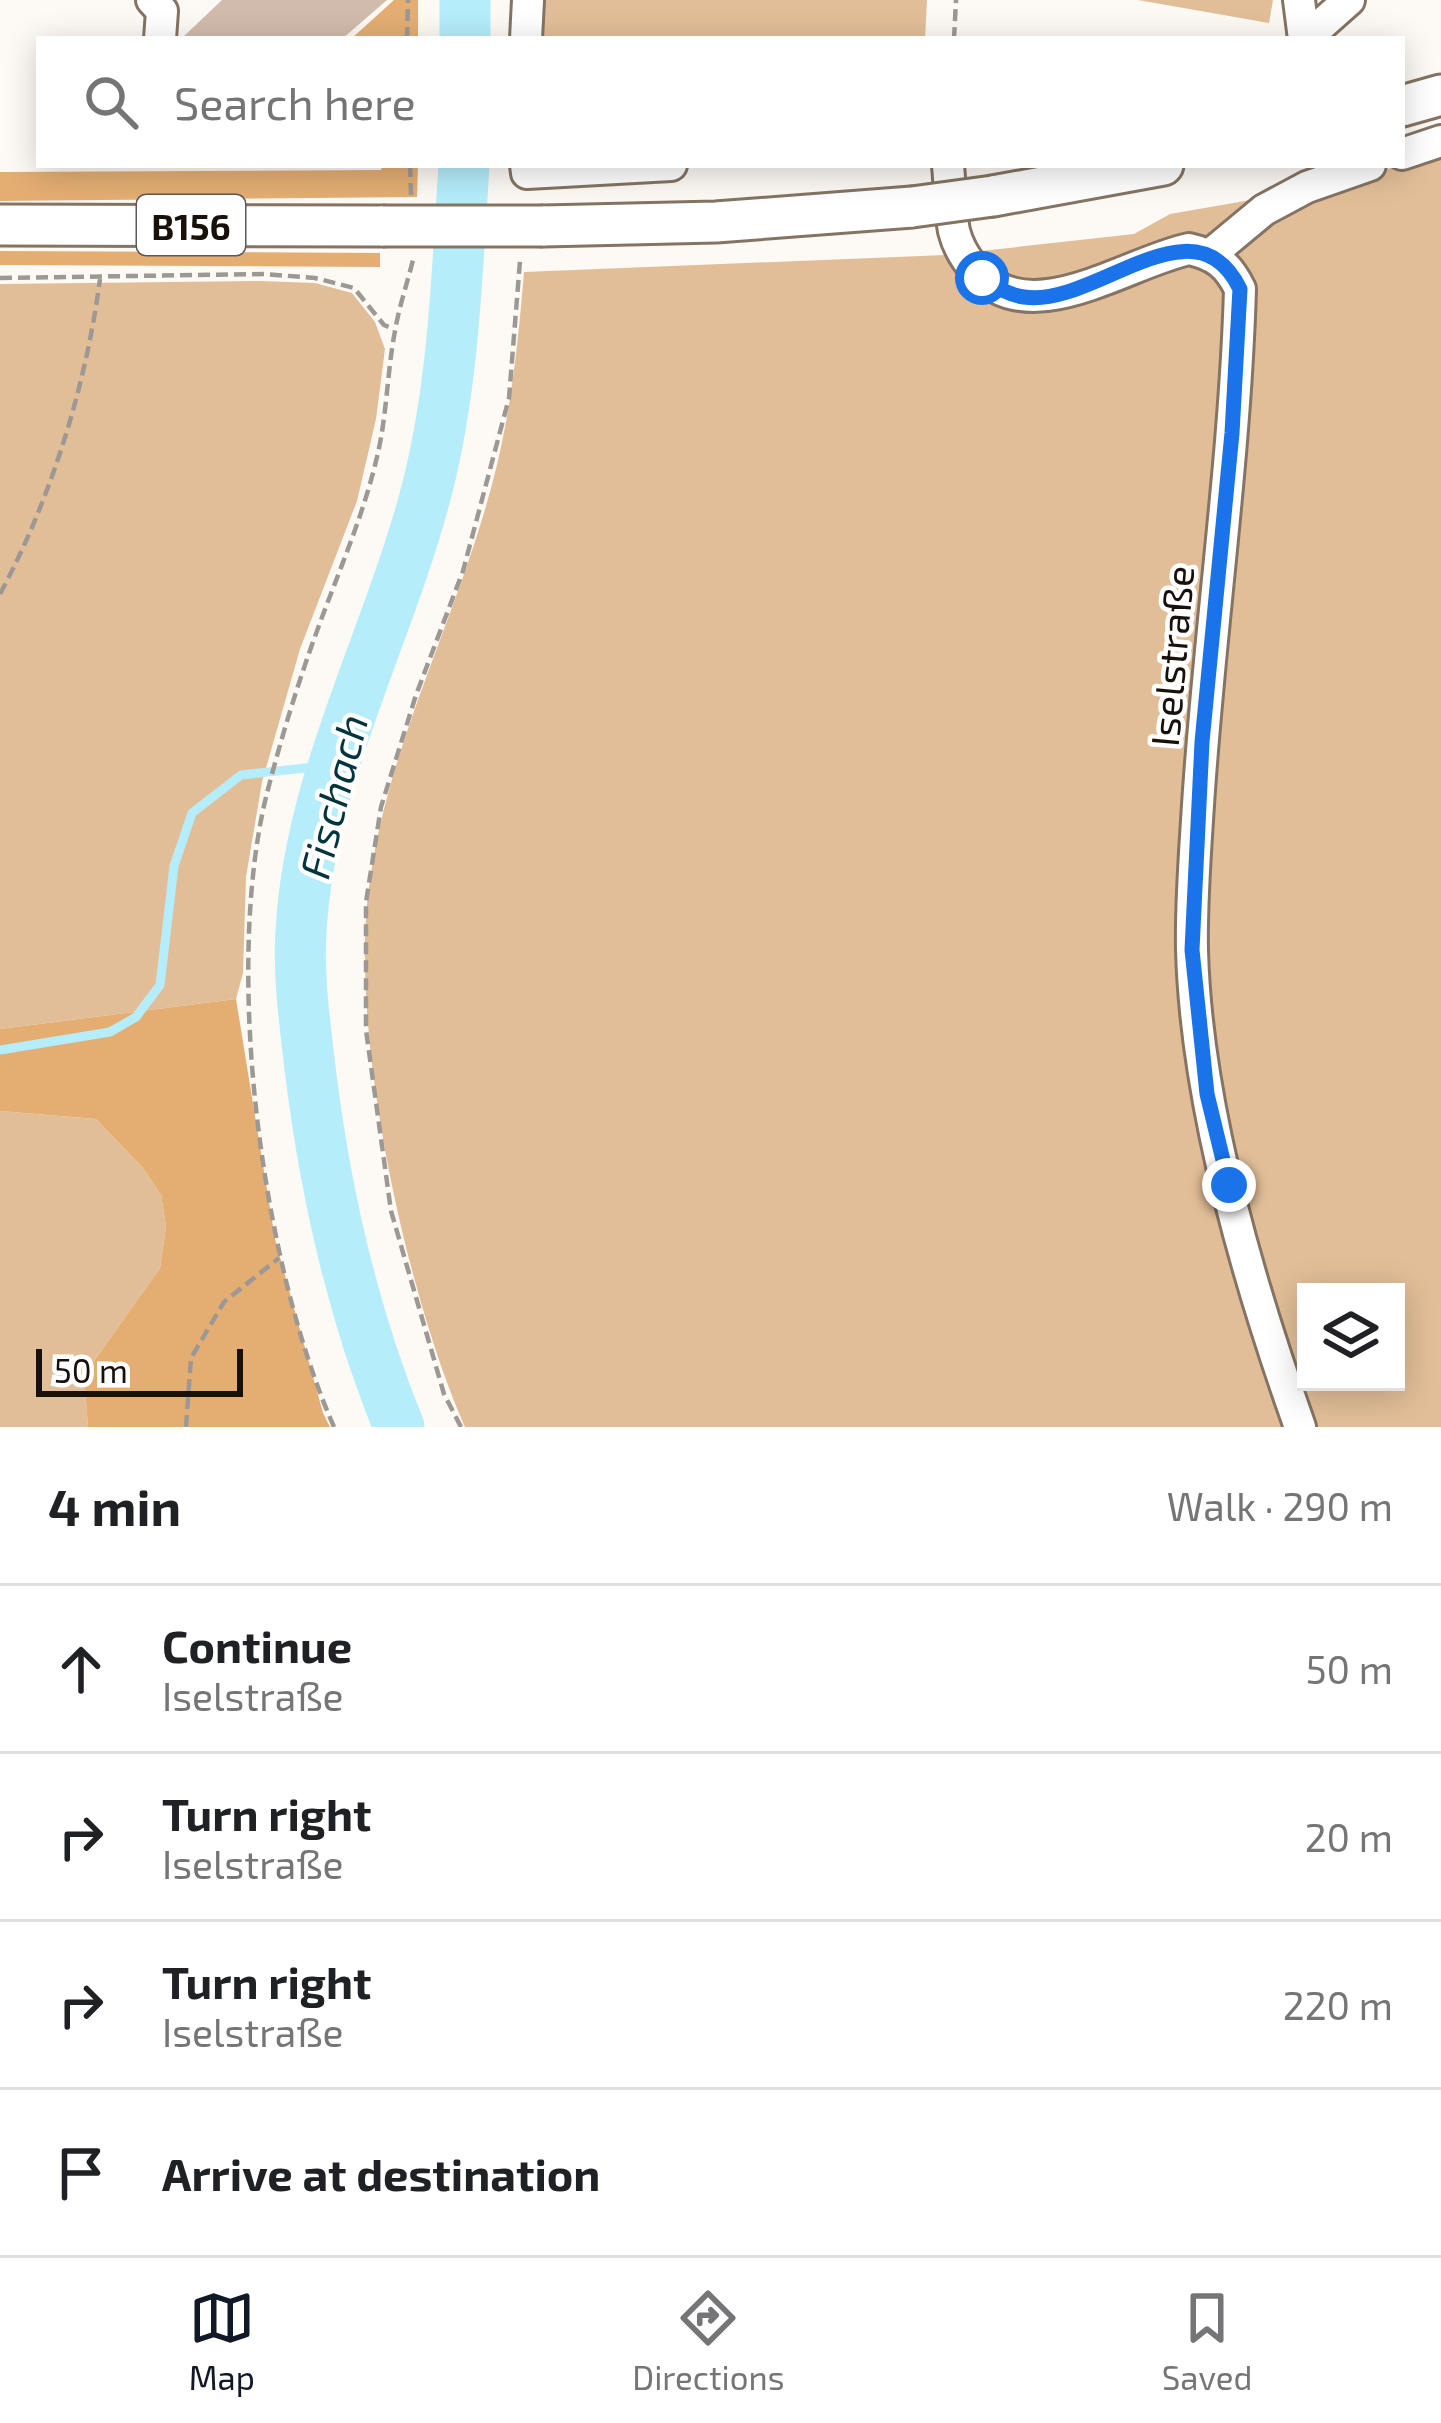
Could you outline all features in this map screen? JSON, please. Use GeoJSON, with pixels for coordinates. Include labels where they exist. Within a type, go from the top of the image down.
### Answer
{"type":"FeatureCollection","features":[{"type":"Feature","properties":{"kind":"main road"},"geometry":{"type":"LineString","coordinates":[[1405,105],[1441,95]]}},
{"type":"Feature","properties":{"kind":"main road","name":"B156"},"geometry":{"type":"LineString","coordinates":[[0,225],[383,226],[532,242],[912,207],[1147,168]]}},
{"type":"Feature","properties":{"kind":"street"},"geometry":{"type":"LineString","coordinates":[[152,0],[162,11],[160,36]]}},
{"type":"Feature","properties":{"kind":"street"},"geometry":{"type":"LineString","coordinates":[[526,36],[528,0]]}},
{"type":"Feature","properties":{"kind":"street"},"geometry":{"type":"LineString","coordinates":[[1299,0],[1305,36]]}},
{"type":"Feature","properties":{"kind":"street"},"geometry":{"type":"LineString","coordinates":[[1308,36],[1349,0]]}},
{"type":"Feature","properties":{"kind":"street"},"geometry":{"type":"LineString","coordinates":[[1405,153],[1441,141]]}},
{"type":"Feature","properties":{"kind":"street"},"geometry":{"type":"LineString","coordinates":[[526,168],[527,173],[616,168]]}},
{"type":"Feature","properties":{"kind":"street"},"geometry":{"type":"LineString","coordinates":[[948,168],[954,232],[963,255],[982,278],[1026,298],[1055,294],[1166,254],[1189,249],[1211,254],[1264,210],[1307,187],[1361,168]]}},
{"type":"Feature","properties":{"kind":"street","name":"Iselstraße"},"geometry":{"type":"LineString","coordinates":[[1211,254],[1230,269],[1240,289],[1202,742],[1192,950],[1207,1094],[1271,1341],[1300,1427]]}},
{"type":"Feature","properties":{"kind":"path"},"geometry":{"type":"LineString","coordinates":[[407,36],[408,0]]}},
{"type":"Feature","properties":{"kind":"path"},"geometry":{"type":"LineString","coordinates":[[954,36],[956,0]]}},
{"type":"Feature","properties":{"kind":"path"},"geometry":{"type":"LineString","coordinates":[[461,1427],[444,1394],[391,1211],[366,1030],[366,902],[381,807],[416,695],[463,571],[509,398],[532,242]]}},
{"type":"Feature","properties":{"kind":"path"},"geometry":{"type":"LineString","coordinates":[[0,278],[264,274],[315,278],[355,289],[385,325],[395,329],[378,454],[280,746],[254,860],[248,974],[257,1113],[281,1257],[334,1427]]}},
{"type":"Feature","properties":{"kind":"path"},"geometry":{"type":"LineString","coordinates":[[0,594],[56,465],[94,322],[100,278]]}},
{"type":"Feature","properties":{"kind":"path"},"geometry":{"type":"LineString","coordinates":[[186,1427],[191,1358],[224,1302],[281,1257]]}},
{"type":"Feature","properties":{"kind":"shaded area"},"geometry":{"type":"Polygon","coordinates":[[[394,0],[418,0],[418,36],[354,36],[394,0]]]}},
{"type":"Feature","properties":{"kind":"shaded area"},"geometry":{"type":"Polygon","coordinates":[[[544,0],[927,0],[925,36],[541,36],[544,0]]]}},
{"type":"Feature","properties":{"kind":"shaded area"},"geometry":{"type":"Polygon","coordinates":[[[1138,0],[1273,0],[1269,23],[1138,0]]]}},
{"type":"Feature","properties":{"kind":"shaded area"},"geometry":{"type":"Polygon","coordinates":[[[1441,149],[1441,1427],[465,1427],[423,1308],[388,1165],[368,1020],[368,895],[401,749],[469,560],[500,453],[524,272],[945,255],[1134,234],[1170,214],[1405,168],[1405,164],[1441,149]]]}},
{"type":"Feature","properties":{"kind":"shaded area"},"geometry":{"type":"Polygon","coordinates":[[[418,168],[417,197],[0,201],[0,172],[418,168]]]}},
{"type":"Feature","properties":{"kind":"shaded area"},"geometry":{"type":"Polygon","coordinates":[[[0,251],[380,253],[380,267],[0,265],[0,251]]]}},
{"type":"Feature","properties":{"kind":"shaded area"},"geometry":{"type":"Polygon","coordinates":[[[315,283],[352,293],[375,322],[385,349],[376,419],[357,501],[300,649],[262,782],[246,877],[243,973],[236,999],[0,1029],[0,284],[315,283]]]}},
{"type":"Feature","properties":{"kind":"shaded area"},"geometry":{"type":"Polygon","coordinates":[[[236,999],[275,1239],[330,1427],[88,1427],[84,1375],[160,1268],[166,1226],[161,1195],[143,1168],[96,1119],[0,1111],[0,1029],[236,999]]]}},
{"type":"Feature","properties":{"kind":"shaded area"},"geometry":{"type":"Polygon","coordinates":[[[0,1111],[96,1119],[143,1168],[161,1195],[166,1226],[160,1268],[84,1375],[88,1427],[0,1427],[0,1111]]]}},
{"type":"Feature","properties":{"kind":"building"},"geometry":{"type":"Polygon","coordinates":[[[222,0],[387,0],[345,36],[184,36],[222,0]]]}},
{"type":"Feature","properties":{"kind":"waterway","name":"Fischach"},"geometry":{"type":"LineString","coordinates":[[465,0],[465,36]]}},
{"type":"Feature","properties":{"kind":"waterway","name":"Fischach"},"geometry":{"type":"LineString","coordinates":[[399,1427],[367,1340],[332,1205],[306,1034],[301,932],[307,875],[334,763],[411,544],[436,449],[453,328],[464,168]]}},
{"type":"Feature","properties":{"kind":"waterway"},"geometry":{"type":"LineString","coordinates":[[0,1050],[110,1032],[136,1017],[160,985],[174,866],[192,813],[241,775],[333,765]]}},
{"type":"Feature","properties":{"kind":"route"},"geometry":{"type":"LineString","coordinates":[[982,278],[1026,298],[1055,294],[1189,249],[1211,254],[1230,269],[1240,289],[1232,433],[1202,742],[1192,950],[1207,1094],[1229,1185]]}}]}
